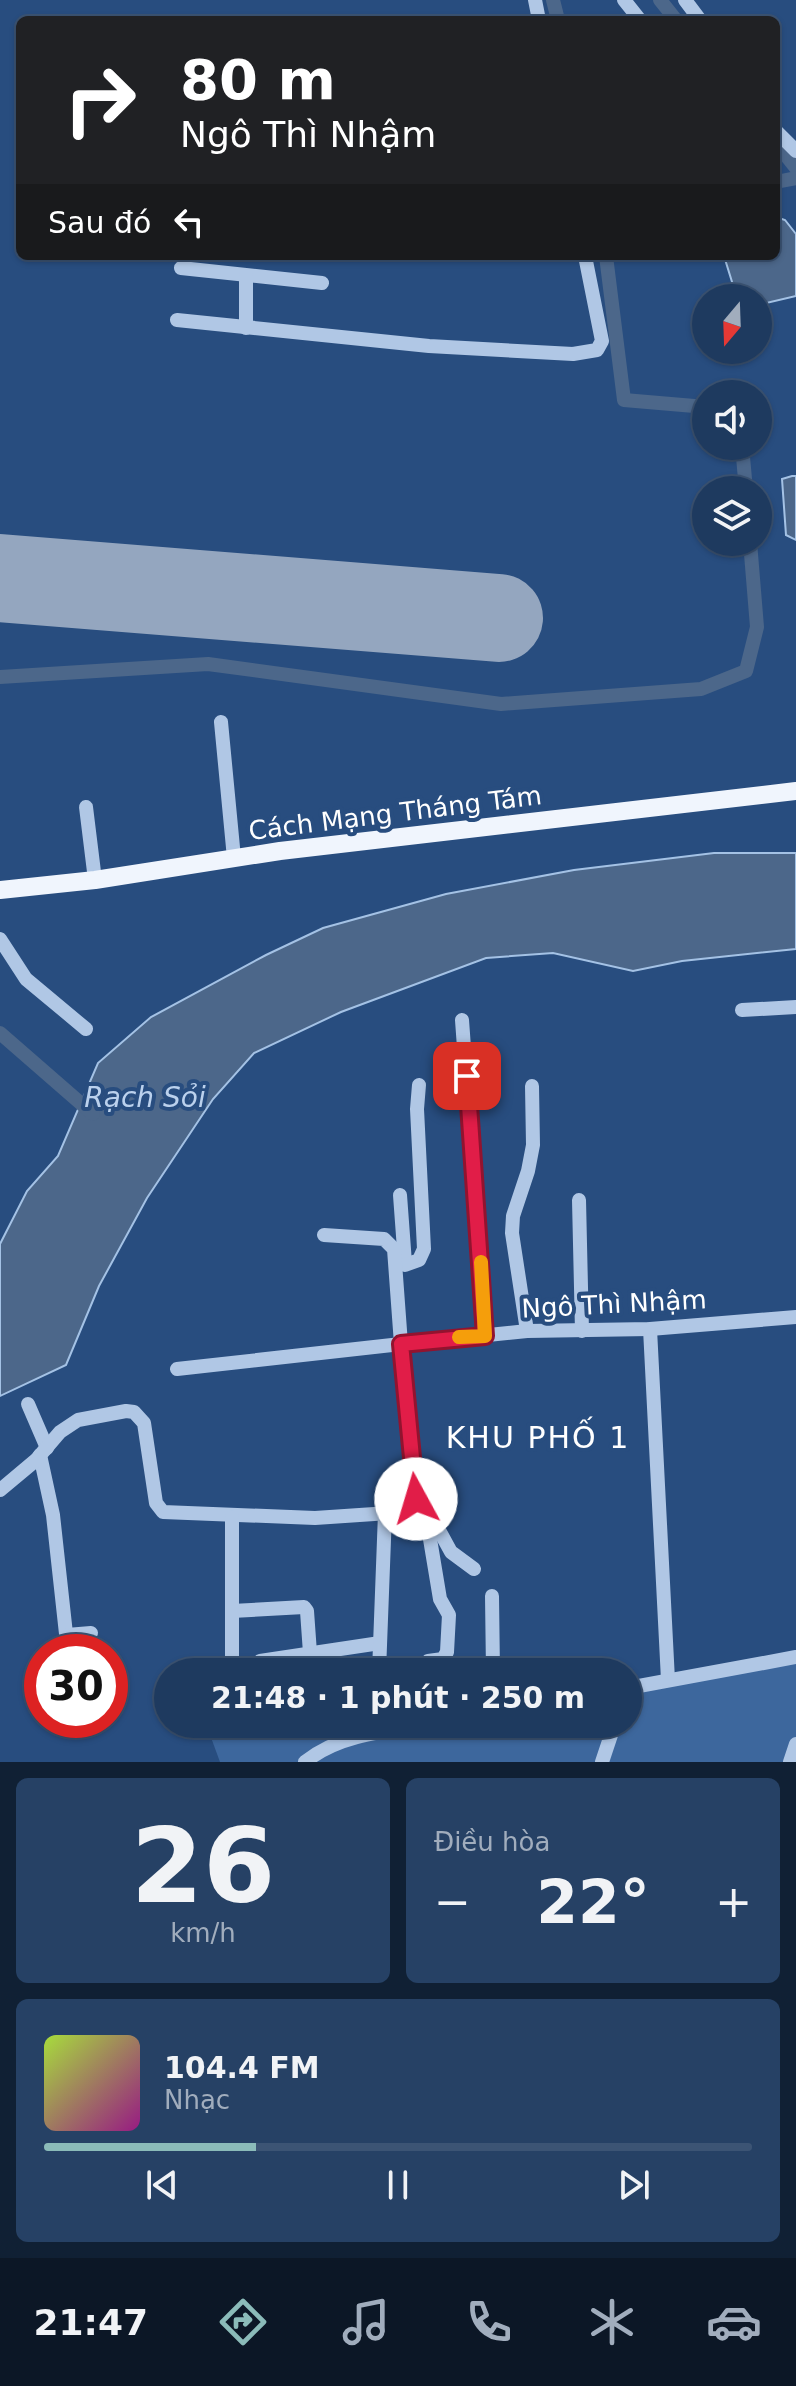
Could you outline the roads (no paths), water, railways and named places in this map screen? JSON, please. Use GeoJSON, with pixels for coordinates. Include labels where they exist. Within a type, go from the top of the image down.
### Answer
{"type":"FeatureCollection","features":[{"type":"Feature","properties":{"kind":"main road","name":"Cách Mạng Tháng Tám"},"geometry":{"type":"LineString","coordinates":[[0,890],[95,880],[234,858],[796,791]]}},
{"type":"Feature","properties":{"kind":"street"},"geometry":{"type":"LineString","coordinates":[[624,0],[637,16]]}},
{"type":"Feature","properties":{"kind":"street"},"geometry":{"type":"LineString","coordinates":[[780,137],[796,151]]}},
{"type":"Feature","properties":{"kind":"street"},"geometry":{"type":"LineString","coordinates":[[177,320],[429,346],[573,354],[597,350],[602,341],[586,260]]}},
{"type":"Feature","properties":{"kind":"street"},"geometry":{"type":"LineString","coordinates":[[181,268],[322,283]]}},
{"type":"Feature","properties":{"kind":"street"},"geometry":{"type":"LineString","coordinates":[[246,276],[246,328]]}},
{"type":"Feature","properties":{"kind":"street"},"geometry":{"type":"LineString","coordinates":[[221,722],[234,858]]}},
{"type":"Feature","properties":{"kind":"street"},"geometry":{"type":"LineString","coordinates":[[86,807],[95,880]]}},
{"type":"Feature","properties":{"kind":"street"},"geometry":{"type":"LineString","coordinates":[[0,939],[26,979],[86,1029]]}},
{"type":"Feature","properties":{"kind":"street"},"geometry":{"type":"LineString","coordinates":[[742,1010],[796,1007]]}},
{"type":"Feature","properties":{"kind":"street"},"geometry":{"type":"LineString","coordinates":[[462,1020],[485,1336]]}},
{"type":"Feature","properties":{"kind":"street"},"geometry":{"type":"LineString","coordinates":[[405,1265],[419,1260],[424,1249],[417,1109],[419,1085]]}},
{"type":"Feature","properties":{"kind":"street"},"geometry":{"type":"LineString","coordinates":[[527,1331],[512,1233],[513,1216],[533,1145],[532,1086]]}},
{"type":"Feature","properties":{"kind":"street"},"geometry":{"type":"LineString","coordinates":[[0,1490],[60,1432],[78,1420],[126,1411],[134,1412],[144,1423],[156,1503],[160,1511],[232,1517],[315,1518],[392,1513],[412,1508],[415,1504],[400,1195]]}},
{"type":"Feature","properties":{"kind":"street"},"geometry":{"type":"LineString","coordinates":[[579,1200],[582,1331]]}},
{"type":"Feature","properties":{"kind":"street"},"geometry":{"type":"LineString","coordinates":[[324,1235],[384,1239],[390,1243],[394,1249],[406,1343]]}},
{"type":"Feature","properties":{"kind":"street","name":"Ngô Thì Nhậm"},"geometry":{"type":"LineString","coordinates":[[177,1369],[527,1331],[650,1329],[796,1317]]}},
{"type":"Feature","properties":{"kind":"street"},"geometry":{"type":"LineString","coordinates":[[650,1329],[668,1680]]}},
{"type":"Feature","properties":{"kind":"street"},"geometry":{"type":"LineString","coordinates":[[28,1404],[43,1451],[67,1634]]}},
{"type":"Feature","properties":{"kind":"street"},"geometry":{"type":"LineString","coordinates":[[415,1504],[428,1510],[451,1552],[474,1569]]}},
{"type":"Feature","properties":{"kind":"street"},"geometry":{"type":"LineString","coordinates":[[379,1658],[392,1513]]}},
{"type":"Feature","properties":{"kind":"street"},"geometry":{"type":"LineString","coordinates":[[392,1513],[412,1528],[429,1533],[440,1599],[449,1611],[444,1658]]}},
{"type":"Feature","properties":{"kind":"street"},"geometry":{"type":"LineString","coordinates":[[232,1517],[232,1658]]}},
{"type":"Feature","properties":{"kind":"street"},"geometry":{"type":"LineString","coordinates":[[492,1596],[493,1658]]}},
{"type":"Feature","properties":{"kind":"street"},"geometry":{"type":"LineString","coordinates":[[232,1611],[304,1607],[307,1611],[310,1653]]}},
{"type":"Feature","properties":{"kind":"street"},"geometry":{"type":"LineString","coordinates":[[79,1634],[91,1633]]}},
{"type":"Feature","properties":{"kind":"street"},"geometry":{"type":"LineString","coordinates":[[279,1658],[380,1643]]}},
{"type":"Feature","properties":{"kind":"street"},"geometry":{"type":"LineString","coordinates":[[642,1685],[796,1657]]}},
{"type":"Feature","properties":{"kind":"street"},"geometry":{"type":"LineString","coordinates":[[305,1762],[319,1751],[354,1738]]}},
{"type":"Feature","properties":{"kind":"street"},"geometry":{"type":"LineString","coordinates":[[602,1762],[610,1738]]}},
{"type":"Feature","properties":{"kind":"street"},"geometry":{"type":"LineString","coordinates":[[790,1762],[796,1744]]}},
{"type":"Feature","properties":{"kind":"water"},"geometry":{"type":"Polygon","coordinates":[[[780,218],[785,220],[796,234],[796,296],[772,302],[772,284],[733,284],[725,260],[780,260],[780,218]]]}},
{"type":"Feature","properties":{"kind":"water"},"geometry":{"type":"Polygon","coordinates":[[[796,476],[796,540],[786,535],[782,479],[796,476]]]}},
{"type":"Feature","properties":{"kind":"water","name":"Rạch Sỏi"},"geometry":{"type":"Polygon","coordinates":[[[714,853],[796,853],[796,949],[682,961],[633,971],[553,953],[486,958],[341,1012],[254,1053],[213,1099],[147,1198],[99,1286],[66,1365],[0,1396],[0,1244],[27,1191],[58,1156],[98,1063],[151,1017],[323,928],[446,894],[574,870],[714,853]]]}},
{"type":"Feature","properties":{"kind":"waterway"},"geometry":{"type":"LineString","coordinates":[[553,0],[557,16]]}},
{"type":"Feature","properties":{"kind":"waterway"},"geometry":{"type":"LineString","coordinates":[[660,0],[673,16]]}},
{"type":"Feature","properties":{"kind":"waterway"},"geometry":{"type":"LineString","coordinates":[[780,148],[796,168]]}},
{"type":"Feature","properties":{"kind":"waterway"},"geometry":{"type":"LineString","coordinates":[[780,181],[796,178]]}},
{"type":"Feature","properties":{"kind":"waterway"},"geometry":{"type":"LineString","coordinates":[[606,260],[624,400],[692,406]]}},
{"type":"Feature","properties":{"kind":"waterway"},"geometry":{"type":"LineString","coordinates":[[743,460],[745,476]]}},
{"type":"Feature","properties":{"kind":"waterway"},"geometry":{"type":"LineString","coordinates":[[0,677],[208,664],[501,704],[701,689],[746,671],[757,627],[751,556]]}},
{"type":"Feature","properties":{"kind":"waterway"},"geometry":{"type":"LineString","coordinates":[[0,1033],[93,1114]]}},
{"type":"Feature","properties":{"kind":"district","name":"KHU PHỐ 1"},"geometry":{"type":"Point","coordinates":[538,1438]}}]}
